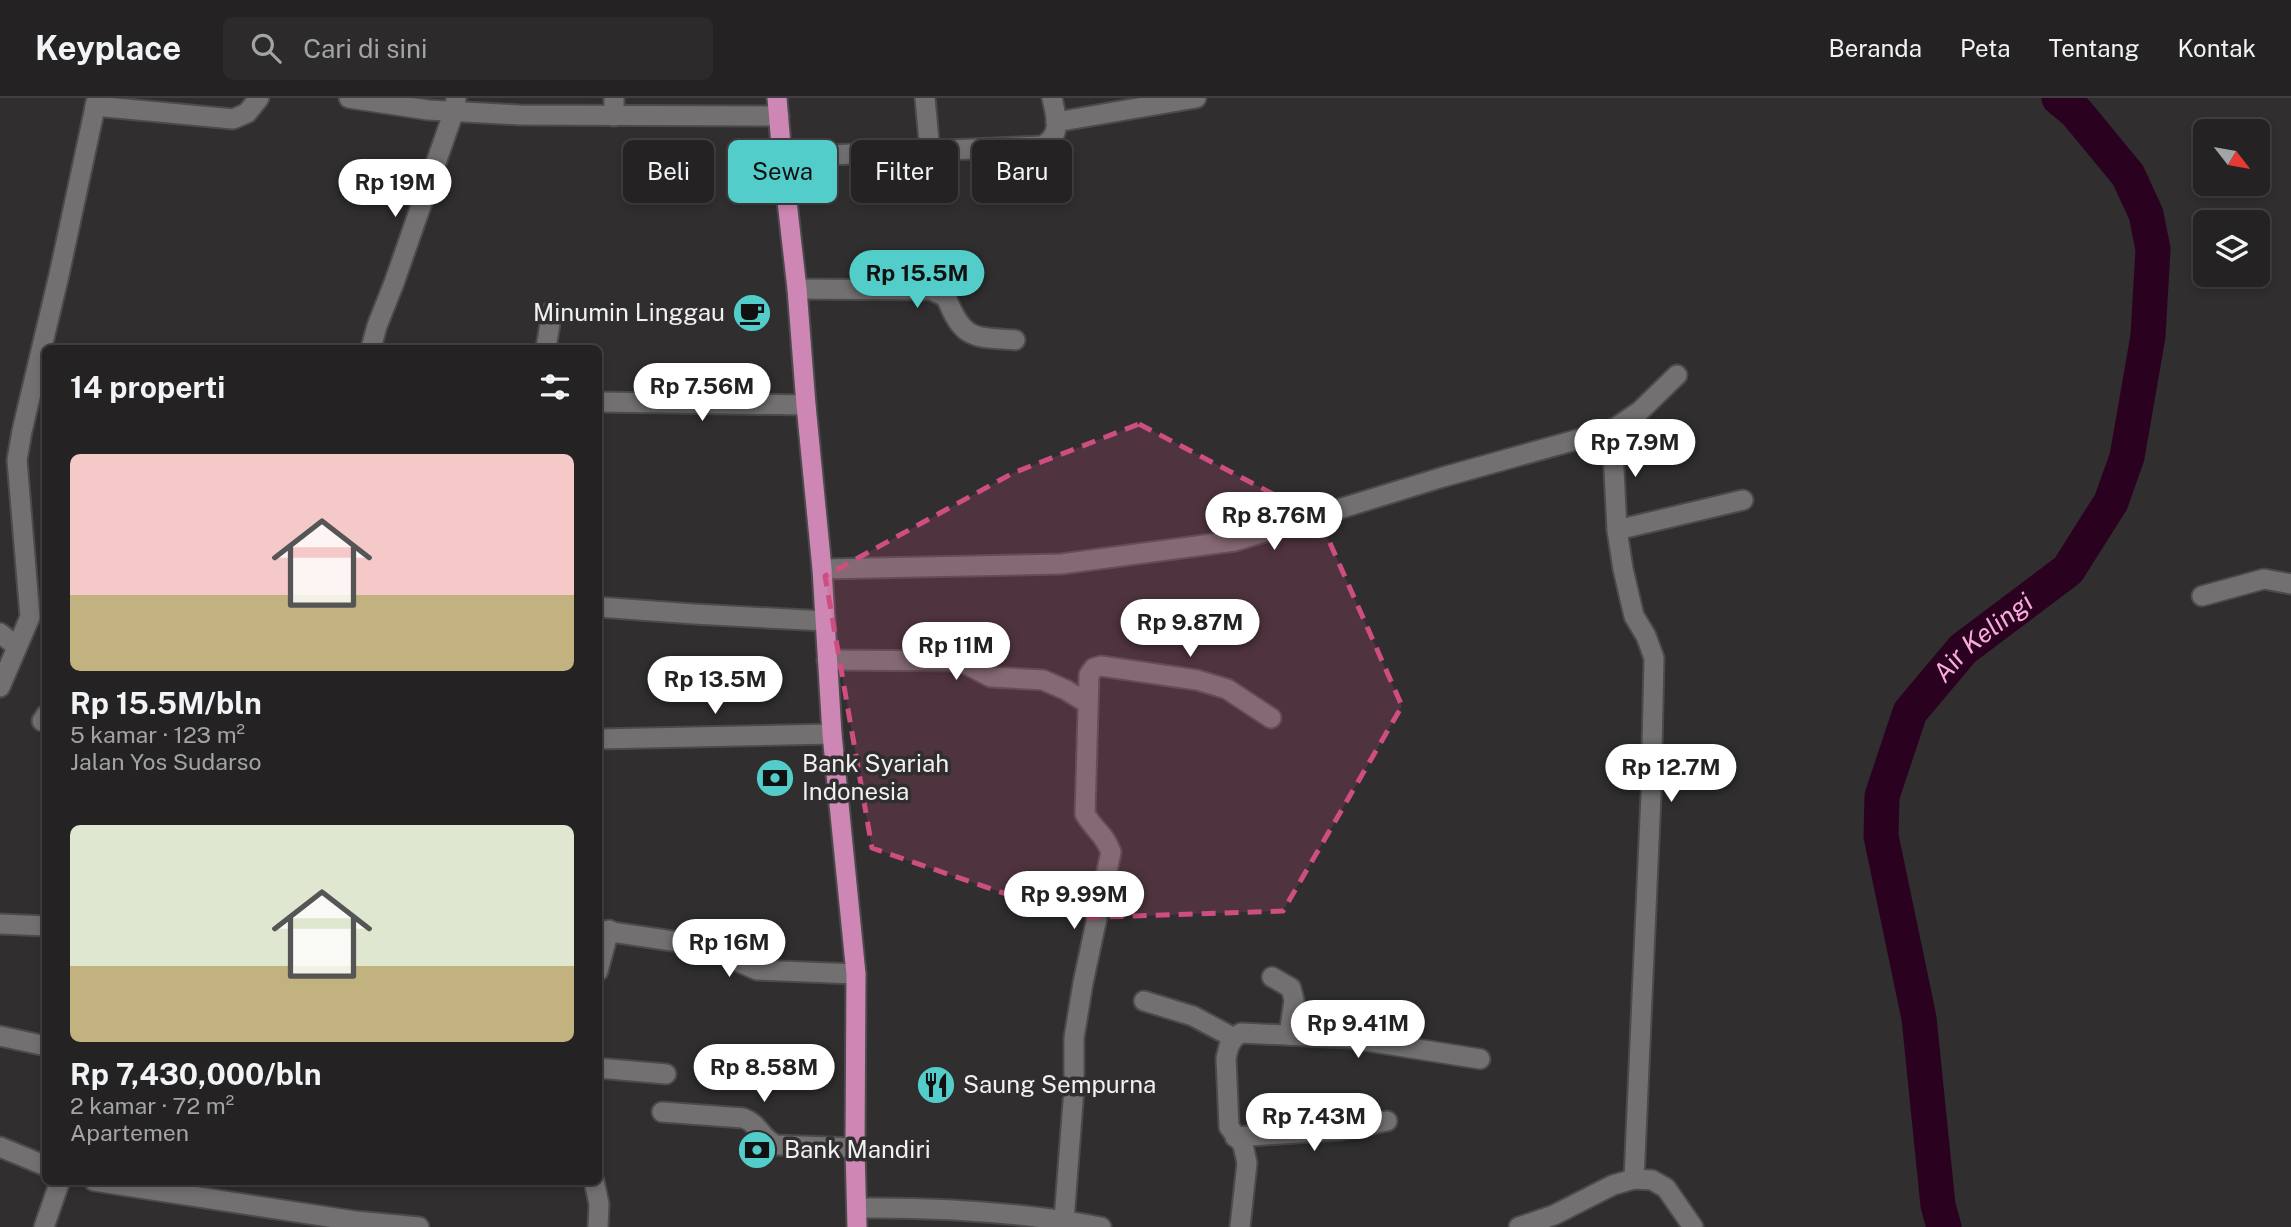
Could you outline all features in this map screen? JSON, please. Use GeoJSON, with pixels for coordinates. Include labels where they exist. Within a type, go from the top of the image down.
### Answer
{"type":"FeatureCollection","features":[{"type":"Feature","properties":{"kind":"highway"},"geometry":{"type":"LineString","coordinates":[[778,107],[781,140]]}},
{"type":"Feature","properties":{"kind":"highway"},"geometry":{"type":"LineString","coordinates":[[787,203],[822,569],[832,734],[856,974],[857,1217]]}},
{"type":"Feature","properties":{"kind":"street"},"geometry":{"type":"LineString","coordinates":[[42,345],[96,102],[233,118],[247,113],[259,98]]}},
{"type":"Feature","properties":{"kind":"street"},"geometry":{"type":"LineString","coordinates":[[349,98],[428,110],[455,104],[520,115],[614,107],[778,107]]}},
{"type":"Feature","properties":{"kind":"street"},"geometry":{"type":"LineString","coordinates":[[925,98],[929,140]]}},
{"type":"Feature","properties":{"kind":"street"},"geometry":{"type":"LineString","coordinates":[[958,150],[1041,146],[1052,140],[1056,122],[1052,98]]}},
{"type":"Feature","properties":{"kind":"street"},"geometry":{"type":"LineString","coordinates":[[1056,122],[1196,98]]}},
{"type":"Feature","properties":{"kind":"street"},"geometry":{"type":"LineString","coordinates":[[372,345],[455,104]]}},
{"type":"Feature","properties":{"kind":"street"},"geometry":{"type":"LineString","coordinates":[[797,289],[931,290],[946,297],[958,324],[968,333],[977,338],[1015,340]]}},
{"type":"Feature","properties":{"kind":"street"},"geometry":{"type":"LineString","coordinates":[[546,345],[552,311]]}},
{"type":"Feature","properties":{"kind":"street"},"geometry":{"type":"LineString","coordinates":[[0,687],[16,646],[38,619],[17,460],[42,347]]}},
{"type":"Feature","properties":{"kind":"street"},"geometry":{"type":"LineString","coordinates":[[822,569],[1061,564],[1235,541],[1443,477],[1612,430],[1640,411],[1677,374]]}},
{"type":"Feature","properties":{"kind":"street"},"geometry":{"type":"LineString","coordinates":[[602,402],[806,405]]}},
{"type":"Feature","properties":{"kind":"street"},"geometry":{"type":"LineString","coordinates":[[1612,430],[1617,530],[1623,569],[1634,615],[1654,658],[1651,795],[1634,1179]]}},
{"type":"Feature","properties":{"kind":"street"},"geometry":{"type":"LineString","coordinates":[[1617,530],[1743,500]]}},
{"type":"Feature","properties":{"kind":"street"},"geometry":{"type":"LineString","coordinates":[[2202,596],[2264,579],[2291,584]]}},
{"type":"Feature","properties":{"kind":"street"},"geometry":{"type":"LineString","coordinates":[[602,607],[825,621]]}},
{"type":"Feature","properties":{"kind":"street"},"geometry":{"type":"LineString","coordinates":[[0,633],[16,646]]}},
{"type":"Feature","properties":{"kind":"street"},"geometry":{"type":"LineString","coordinates":[[827,660],[960,661],[991,677],[1043,680],[1066,690],[1087,704]]}},
{"type":"Feature","properties":{"kind":"street"},"geometry":{"type":"LineString","coordinates":[[1064,1220],[1074,1089],[1074,1038],[1111,852],[1106,837],[1092,827],[1085,814],[1089,675],[1094,668],[1101,666],[1197,680],[1227,689],[1271,718]]}},
{"type":"Feature","properties":{"kind":"street"},"geometry":{"type":"LineString","coordinates":[[602,739],[832,734]]}},
{"type":"Feature","properties":{"kind":"street"},"geometry":{"type":"LineString","coordinates":[[0,924],[42,926]]}},
{"type":"Feature","properties":{"kind":"street"},"geometry":{"type":"LineString","coordinates":[[604,930],[720,948],[739,962],[757,970],[856,974]]}},
{"type":"Feature","properties":{"kind":"street"},"geometry":{"type":"LineString","coordinates":[[1272,977],[1291,988],[1294,1000],[1289,1035]]}},
{"type":"Feature","properties":{"kind":"street"},"geometry":{"type":"LineString","coordinates":[[1144,1001],[1193,1016],[1234,1038]]}},
{"type":"Feature","properties":{"kind":"street"},"geometry":{"type":"LineString","coordinates":[[1240,1227],[1247,1163],[1243,1145],[1229,1127],[1226,1058],[1229,1046],[1241,1033],[1348,1038],[1480,1059]]}},
{"type":"Feature","properties":{"kind":"street"},"geometry":{"type":"LineString","coordinates":[[0,1036],[42,1045]]}},
{"type":"Feature","properties":{"kind":"street"},"geometry":{"type":"LineString","coordinates":[[602,1068],[666,1074]]}},
{"type":"Feature","properties":{"kind":"street"},"geometry":{"type":"LineString","coordinates":[[662,1112],[754,1121],[768,1141],[776,1145],[855,1148]]}},
{"type":"Feature","properties":{"kind":"street"},"geometry":{"type":"LineString","coordinates":[[1235,1137],[1340,1130],[1387,1122]]}},
{"type":"Feature","properties":{"kind":"street"},"geometry":{"type":"LineString","coordinates":[[0,1147],[42,1164]]}},
{"type":"Feature","properties":{"kind":"street"},"geometry":{"type":"LineString","coordinates":[[1519,1227],[1553,1215],[1613,1185],[1634,1179],[1652,1180],[1666,1188],[1693,1227]]}},
{"type":"Feature","properties":{"kind":"street"},"geometry":{"type":"LineString","coordinates":[[44,1227],[59,1185]]}},
{"type":"Feature","properties":{"kind":"street"},"geometry":{"type":"LineString","coordinates":[[120,1185],[355,1221],[419,1227]]}},
{"type":"Feature","properties":{"kind":"street"},"geometry":{"type":"LineString","coordinates":[[595,1185],[599,1204],[597,1227]]}},
{"type":"Feature","properties":{"kind":"street"},"geometry":{"type":"LineString","coordinates":[[857,1217],[926,1207],[1064,1220],[1101,1227]]}},
{"type":"Feature","properties":{"kind":"highlighted area"},"geometry":{"type":"Polygon","coordinates":[[[1139,424],[1319,518],[1402,706],[1283,911],[1076,918],[872,848],[825,576],[1013,473],[1139,424]]]}},
{"type":"Feature","properties":{"kind":"waterway","name":"Air Kelingi"},"geometry":{"type":"LineString","coordinates":[[1944,1227],[1938,1205],[1919,1018],[1881,836],[1882,796],[1910,712],[1963,649],[2068,570],[2111,502],[2127,457],[2148,336],[2153,249],[2146,214],[2128,175],[2076,112],[2059,98]]}},
{"type":"Feature","properties":{"kind":"place","name":"Minumin Linggau"},"geometry":{"type":"Point","coordinates":[752,313]}},
{"type":"Feature","properties":{"kind":"place","name":"Bank Syariah Indonesia"},"geometry":{"type":"Point","coordinates":[775,778]}},
{"type":"Feature","properties":{"kind":"place","name":"Saung Sempurna"},"geometry":{"type":"Point","coordinates":[936,1085]}},
{"type":"Feature","properties":{"kind":"place","name":"Bank Mandiri"},"geometry":{"type":"Point","coordinates":[757,1150]}}]}
